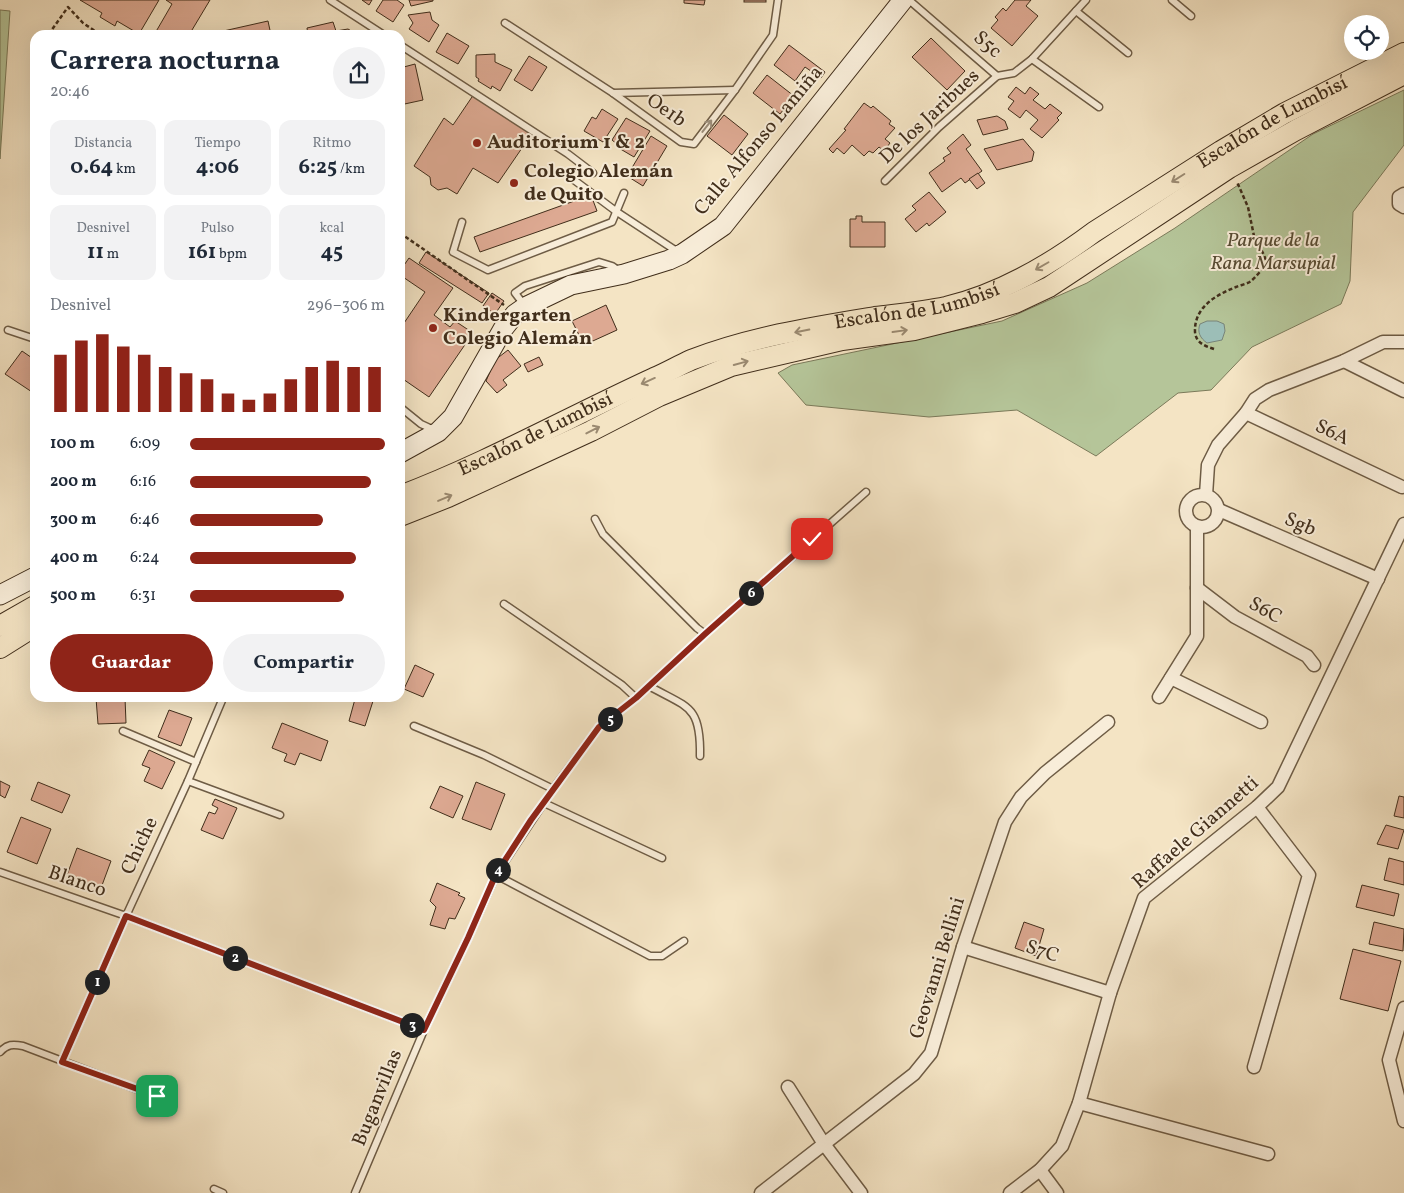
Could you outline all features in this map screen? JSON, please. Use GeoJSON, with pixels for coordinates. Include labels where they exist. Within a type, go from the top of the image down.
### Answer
{"type":"FeatureCollection","features":[{"type":"Feature","properties":{"kind":"main road","name":"Escalón de Lumbisí"},"geometry":{"type":"LineString","coordinates":[[405,494],[479,463],[618,394],[691,361],[765,338],[850,321],[946,306],[976,298],[1009,285],[1070,250],[1094,232],[1252,132],[1285,113],[1404,53]]}},
{"type":"Feature","properties":{"kind":"main road","name":"Escalón de Lumbisí"},"geometry":{"type":"LineString","coordinates":[[405,514],[448,497],[591,431],[659,396],[731,366],[842,340],[922,328],[1015,303],[1049,286],[1229,168],[1296,130],[1404,74]]}},
{"type":"Feature","properties":{"kind":"main road"},"geometry":{"type":"LineString","coordinates":[[0,626],[30,609]]}},
{"type":"Feature","properties":{"kind":"main road"},"geometry":{"type":"LineString","coordinates":[[0,648],[30,629]]}},
{"type":"Feature","properties":{"kind":"street","name":"Calle Alfonso Lamiña"},"geometry":{"type":"LineString","coordinates":[[405,450],[438,432],[453,417],[503,329],[515,314],[525,306],[571,285],[624,274],[682,254],[723,226],[904,0]]}},
{"type":"Feature","properties":{"kind":"street"},"geometry":{"type":"LineString","coordinates":[[1404,194],[1398,200],[1399,204],[1404,207]]}},
{"type":"Feature","properties":{"kind":"street"},"geometry":{"type":"LineString","coordinates":[[1206,495],[1208,465],[1218,445],[1255,400],[1269,390],[1344,361],[1383,342],[1404,342]]}},
{"type":"Feature","properties":{"kind":"street"},"geometry":{"type":"LineString","coordinates":[[1344,361],[1404,391]]}},
{"type":"Feature","properties":{"kind":"street","name":"S6A"},"geometry":{"type":"LineString","coordinates":[[1246,413],[1402,487]]}},
{"type":"Feature","properties":{"kind":"street"},"geometry":{"type":"LineString","coordinates":[[1200,495],[1206,495],[1215,501],[1219,510],[1218,516],[1212,524],[1208,527],[1198,527],[1189,520],[1186,510],[1191,500],[1200,495]]}},
{"type":"Feature","properties":{"kind":"street","name":"Sgb"},"geometry":{"type":"LineString","coordinates":[[1219,510],[1372,576]]}},
{"type":"Feature","properties":{"kind":"street","name":"Raffaele Giannetti"},"geometry":{"type":"LineString","coordinates":[[1010,1193],[1040,1170],[1062,1146],[1079,1103],[1110,993],[1144,898],[1257,807],[1278,787],[1372,576],[1404,524]]}},
{"type":"Feature","properties":{"kind":"street"},"geometry":{"type":"LineString","coordinates":[[1159,697],[1197,636],[1198,527]]}},
{"type":"Feature","properties":{"kind":"street"},"geometry":{"type":"LineString","coordinates":[[0,594],[30,579]]}},
{"type":"Feature","properties":{"kind":"street","name":"S6C"},"geometry":{"type":"LineString","coordinates":[[1198,588],[1235,617],[1307,656],[1314,665]]}},
{"type":"Feature","properties":{"kind":"street"},"geometry":{"type":"LineString","coordinates":[[1171,678],[1261,722]]}},
{"type":"Feature","properties":{"kind":"street","name":"Geovanni Bellini"},"geometry":{"type":"LineString","coordinates":[[761,1193],[914,1074],[931,1053],[963,947],[1005,822],[1021,797],[1045,773],[1108,722]]}},
{"type":"Feature","properties":{"kind":"street"},"geometry":{"type":"LineString","coordinates":[[1254,1067],[1309,874],[1257,807]]}},
{"type":"Feature","properties":{"kind":"street","name":"S7C"},"geometry":{"type":"LineString","coordinates":[[963,947],[1110,993]]}},
{"type":"Feature","properties":{"kind":"street"},"geometry":{"type":"LineString","coordinates":[[1404,1008],[1389,1060],[1404,1121]]}},
{"type":"Feature","properties":{"kind":"street"},"geometry":{"type":"LineString","coordinates":[[788,1086],[824,1144],[861,1193]]}},
{"type":"Feature","properties":{"kind":"street"},"geometry":{"type":"LineString","coordinates":[[1079,1103],[1268,1154]]}},
{"type":"Feature","properties":{"kind":"street"},"geometry":{"type":"LineString","coordinates":[[1040,1170],[1057,1193]]}},
{"type":"Feature","properties":{"kind":"lane"},"geometry":{"type":"LineString","coordinates":[[330,0],[376,30]]}},
{"type":"Feature","properties":{"kind":"lane","name":"Oe1b"},"geometry":{"type":"LineString","coordinates":[[505,23],[613,92],[681,142],[694,144],[735,90],[773,35],[778,0]]}},
{"type":"Feature","properties":{"kind":"lane","name":"S5c"},"geometry":{"type":"LineString","coordinates":[[909,0],[997,76]]}},
{"type":"Feature","properties":{"kind":"lane","name":"De los Jaribues"},"geometry":{"type":"LineString","coordinates":[[885,181],[939,127],[997,76],[1014,73],[1032,59],[1086,0]]}},
{"type":"Feature","properties":{"kind":"lane"},"geometry":{"type":"LineString","coordinates":[[1172,0],[1191,16]]}},
{"type":"Feature","properties":{"kind":"lane"},"geometry":{"type":"LineString","coordinates":[[1076,11],[1128,54]]}},
{"type":"Feature","properties":{"kind":"lane"},"geometry":{"type":"LineString","coordinates":[[405,49],[568,154],[594,173]]}},
{"type":"Feature","properties":{"kind":"lane"},"geometry":{"type":"LineString","coordinates":[[1032,59],[1099,107]]}},
{"type":"Feature","properties":{"kind":"lane"},"geometry":{"type":"LineString","coordinates":[[613,92],[735,90]]}},
{"type":"Feature","properties":{"kind":"lane"},"geometry":{"type":"LineString","coordinates":[[574,180],[617,212],[682,254]]}},
{"type":"Feature","properties":{"kind":"lane"},"geometry":{"type":"LineString","coordinates":[[462,222],[453,252],[488,270],[612,222],[624,193]]}},
{"type":"Feature","properties":{"kind":"lane"},"geometry":{"type":"LineString","coordinates":[[8,330],[30,337]]}},
{"type":"Feature","properties":{"kind":"lane"},"geometry":{"type":"LineString","coordinates":[[405,411],[422,424],[438,432]]}},
{"type":"Feature","properties":{"kind":"lane","name":"Buganvillas"},"geometry":{"type":"LineString","coordinates":[[355,1193],[424,1030],[496,874],[553,789],[599,727],[636,698],[705,634],[866,492]]}},
{"type":"Feature","properties":{"kind":"lane"},"geometry":{"type":"LineString","coordinates":[[595,519],[603,534],[705,634]]}},
{"type":"Feature","properties":{"kind":"lane"},"geometry":{"type":"LineString","coordinates":[[504,604],[622,685],[636,698]]}},
{"type":"Feature","properties":{"kind":"lane"},"geometry":{"type":"LineString","coordinates":[[648,686],[680,701],[695,716],[701,737],[700,756]]}},
{"type":"Feature","properties":{"kind":"lane","name":"Chiche"},"geometry":{"type":"LineString","coordinates":[[62,1062],[188,781],[221,702]]}},
{"type":"Feature","properties":{"kind":"lane"},"geometry":{"type":"LineString","coordinates":[[414,726],[484,755],[553,789]]}},
{"type":"Feature","properties":{"kind":"lane"},"geometry":{"type":"LineString","coordinates":[[123,731],[196,762]]}},
{"type":"Feature","properties":{"kind":"lane"},"geometry":{"type":"LineString","coordinates":[[188,781],[280,815]]}},
{"type":"Feature","properties":{"kind":"lane"},"geometry":{"type":"LineString","coordinates":[[544,803],[662,858]]}},
{"type":"Feature","properties":{"kind":"lane","name":"Blanco"},"geometry":{"type":"LineString","coordinates":[[0,872],[126,916],[424,1030]]}},
{"type":"Feature","properties":{"kind":"lane"},"geometry":{"type":"LineString","coordinates":[[496,874],[650,956],[662,956],[684,941]]}},
{"type":"Feature","properties":{"kind":"lane"},"geometry":{"type":"LineString","coordinates":[[0,1052],[12,1044],[18,1045],[157,1096]]}},
{"type":"Feature","properties":{"kind":"lane"},"geometry":{"type":"LineString","coordinates":[[214,1189],[223,1193]]}},
{"type":"Feature","properties":{"kind":"path"},"geometry":{"type":"LineString","coordinates":[[52,30],[68,7],[83,23],[94,30]]}},
{"type":"Feature","properties":{"kind":"path"},"geometry":{"type":"LineString","coordinates":[[1214,349],[1204,346],[1196,337],[1195,327],[1206,302],[1250,281],[1267,264],[1254,236],[1248,206],[1229,168]]}},
{"type":"Feature","properties":{"kind":"path"},"geometry":{"type":"LineString","coordinates":[[405,236],[506,306]]}},
{"type":"Feature","properties":{"kind":"green space"},"geometry":{"type":"Polygon","coordinates":[[[0,10],[10,11],[0,159],[0,10]]]}},
{"type":"Feature","properties":{"kind":"green space","name":"Parque de la Rana Marsupial"},"geometry":{"type":"Polygon","coordinates":[[[1404,90],[1404,145],[1353,212],[1350,281],[1341,304],[1252,347],[1211,390],[1178,393],[1096,456],[1017,410],[929,417],[806,405],[778,373],[792,365],[1002,321],[1087,283],[1175,228],[1313,134],[1404,90]]]}},
{"type":"Feature","properties":{"kind":"water"},"geometry":{"type":"Polygon","coordinates":[[[1207,321],[1217,321],[1224,324],[1225,331],[1222,340],[1207,343],[1203,339],[1199,332],[1199,327],[1200,324],[1207,321]]]}},
{"type":"Feature","properties":{"kind":"building"},"geometry":{"type":"Polygon","coordinates":[[[80,0],[159,0],[141,30],[132,30],[117,21],[115,26],[100,17],[102,13],[80,0]]]}},
{"type":"Feature","properties":{"kind":"building"},"geometry":{"type":"Polygon","coordinates":[[[166,0],[210,0],[192,30],[157,30],[172,4],[166,0]]]}},
{"type":"Feature","properties":{"kind":"building"},"geometry":{"type":"Polygon","coordinates":[[[362,0],[372,0],[369,5],[362,0]]]}},
{"type":"Feature","properties":{"kind":"building"},"geometry":{"type":"Polygon","coordinates":[[[383,0],[397,0],[404,5],[393,22],[376,11],[383,0]]]}},
{"type":"Feature","properties":{"kind":"building"},"geometry":{"type":"Polygon","coordinates":[[[409,0],[433,0],[433,1],[411,6],[409,0]]]}},
{"type":"Feature","properties":{"kind":"building"},"geometry":{"type":"Polygon","coordinates":[[[684,0],[705,0],[704,5],[684,3],[684,0]]]}},
{"type":"Feature","properties":{"kind":"building"},"geometry":{"type":"Polygon","coordinates":[[[744,0],[766,0],[766,2],[744,2],[744,0]]]}},
{"type":"Feature","properties":{"kind":"building"},"geometry":{"type":"Polygon","coordinates":[[[1015,0],[1031,0],[1026,6],[1038,16],[1012,46],[991,28],[998,20],[995,17],[1003,8],[1006,11],[1015,0]]]}},
{"type":"Feature","properties":{"kind":"building"},"geometry":{"type":"Polygon","coordinates":[[[430,12],[432,20],[439,25],[429,42],[409,29],[413,23],[408,15],[430,12]]]}},
{"type":"Feature","properties":{"kind":"building"},"geometry":{"type":"Polygon","coordinates":[[[268,21],[270,30],[228,30],[268,21]]]}},
{"type":"Feature","properties":{"kind":"building"},"geometry":{"type":"Polygon","coordinates":[[[333,22],[336,30],[307,30],[307,28],[333,22]]]}},
{"type":"Feature","properties":{"kind":"building"},"geometry":{"type":"Polygon","coordinates":[[[447,33],[469,46],[458,64],[436,52],[447,33]]]}},
{"type":"Feature","properties":{"kind":"building"},"geometry":{"type":"Polygon","coordinates":[[[931,38],[965,71],[947,90],[912,57],[931,38]]]}},
{"type":"Feature","properties":{"kind":"building"},"geometry":{"type":"Polygon","coordinates":[[[789,45],[825,72],[821,78],[805,67],[795,81],[774,65],[789,45]]]}},
{"type":"Feature","properties":{"kind":"building"},"geometry":{"type":"Polygon","coordinates":[[[495,54],[495,62],[512,70],[500,91],[492,86],[491,89],[478,81],[479,79],[476,77],[476,55],[495,54]]]}},
{"type":"Feature","properties":{"kind":"building"},"geometry":{"type":"Polygon","coordinates":[[[529,56],[547,67],[532,91],[514,80],[529,56]]]}},
{"type":"Feature","properties":{"kind":"building"},"geometry":{"type":"Polygon","coordinates":[[[415,64],[423,100],[405,104],[405,67],[415,64]]]}},
{"type":"Feature","properties":{"kind":"building"},"geometry":{"type":"Polygon","coordinates":[[[767,75],[794,96],[780,114],[753,93],[767,75]]]}},
{"type":"Feature","properties":{"kind":"building"},"geometry":{"type":"Polygon","coordinates":[[[1016,87],[1025,94],[1030,87],[1039,94],[1033,100],[1045,109],[1050,104],[1062,113],[1057,118],[1059,120],[1042,138],[1030,129],[1038,120],[1026,110],[1020,118],[1008,109],[1014,101],[1008,97],[1016,87]]]}},
{"type":"Feature","properties":{"kind":"building","name":"Auditorium 1 & 2"},"geometry":{"type":"Polygon","coordinates":[[[474,94],[533,132],[498,183],[473,168],[457,194],[447,188],[438,190],[431,185],[430,177],[414,166],[444,118],[453,125],[474,94]]]}},
{"type":"Feature","properties":{"kind":"building"},"geometry":{"type":"Polygon","coordinates":[[[864,103],[871,108],[873,106],[891,121],[889,124],[895,128],[885,139],[890,143],[884,151],[879,147],[873,153],[869,151],[864,156],[852,145],[844,154],[837,148],[833,153],[829,149],[846,130],[844,129],[864,103]]]}},
{"type":"Feature","properties":{"kind":"building"},"geometry":{"type":"Polygon","coordinates":[[[602,109],[618,119],[603,142],[584,131],[592,117],[596,119],[602,109]]]}},
{"type":"Feature","properties":{"kind":"building"},"geometry":{"type":"Polygon","coordinates":[[[724,115],[748,134],[732,155],[707,136],[724,115]]]}},
{"type":"Feature","properties":{"kind":"building"},"geometry":{"type":"Polygon","coordinates":[[[997,116],[1005,121],[1008,129],[983,135],[977,120],[997,116]]]}},
{"type":"Feature","properties":{"kind":"building"},"geometry":{"type":"Polygon","coordinates":[[[626,118],[650,131],[634,157],[617,147],[618,145],[612,140],[626,118]]]}},
{"type":"Feature","properties":{"kind":"building"},"geometry":{"type":"Polygon","coordinates":[[[963,134],[971,145],[966,149],[982,171],[965,183],[961,178],[942,192],[929,173],[945,161],[943,158],[951,153],[947,148],[963,134]]]}},
{"type":"Feature","properties":{"kind":"building"},"geometry":{"type":"Polygon","coordinates":[[[651,136],[667,146],[643,186],[627,176],[651,136]]]}},
{"type":"Feature","properties":{"kind":"building"},"geometry":{"type":"Polygon","coordinates":[[[1023,139],[1034,152],[1032,161],[997,170],[984,149],[1023,139]]]}},
{"type":"Feature","properties":{"kind":"building"},"geometry":{"type":"Polygon","coordinates":[[[978,173],[985,183],[977,189],[969,179],[978,173]]]}},
{"type":"Feature","properties":{"kind":"building"},"geometry":{"type":"Polygon","coordinates":[[[929,192],[946,212],[929,226],[927,223],[916,232],[905,219],[916,210],[912,206],[929,192]]]}},
{"type":"Feature","properties":{"kind":"building"},"geometry":{"type":"Polygon","coordinates":[[[591,195],[597,211],[480,252],[474,237],[591,195]]]}},
{"type":"Feature","properties":{"kind":"building"},"geometry":{"type":"Polygon","coordinates":[[[856,216],[862,216],[862,222],[885,222],[885,247],[850,247],[850,219],[856,219],[856,216]]]}},
{"type":"Feature","properties":{"kind":"building"},"geometry":{"type":"Polygon","coordinates":[[[426,252],[489,293],[482,303],[419,263],[426,252]]]}},
{"type":"Feature","properties":{"kind":"building","name":"Kindergarten Colegio Alemán"},"geometry":{"type":"Polygon","coordinates":[[[409,258],[453,288],[434,315],[450,327],[455,321],[473,333],[429,397],[405,380],[405,322],[425,292],[405,278],[405,264],[409,258]]]}},
{"type":"Feature","properties":{"kind":"building"},"geometry":{"type":"Polygon","coordinates":[[[492,293],[504,301],[495,314],[483,306],[492,293]]]}},
{"type":"Feature","properties":{"kind":"building"},"geometry":{"type":"Polygon","coordinates":[[[606,305],[617,330],[584,345],[572,321],[606,305]]]}},
{"type":"Feature","properties":{"kind":"building"},"geometry":{"type":"Polygon","coordinates":[[[508,350],[521,366],[503,380],[507,385],[497,393],[486,381],[495,360],[508,350]]]}},
{"type":"Feature","properties":{"kind":"building"},"geometry":{"type":"Polygon","coordinates":[[[22,351],[30,357],[30,391],[5,374],[22,351]]]}},
{"type":"Feature","properties":{"kind":"building"},"geometry":{"type":"Polygon","coordinates":[[[539,357],[543,365],[528,372],[524,364],[539,357]]]}},
{"type":"Feature","properties":{"kind":"building"},"geometry":{"type":"Polygon","coordinates":[[[415,665],[434,674],[423,697],[405,689],[415,665]]]}},
{"type":"Feature","properties":{"kind":"building"},"geometry":{"type":"Polygon","coordinates":[[[96,702],[125,702],[126,723],[98,724],[96,702]]]}},
{"type":"Feature","properties":{"kind":"building"},"geometry":{"type":"Polygon","coordinates":[[[354,702],[373,702],[365,726],[349,721],[354,702]]]}},
{"type":"Feature","properties":{"kind":"building"},"geometry":{"type":"Polygon","coordinates":[[[169,710],[192,718],[181,746],[158,737],[169,710]]]}},
{"type":"Feature","properties":{"kind":"building"},"geometry":{"type":"Polygon","coordinates":[[[282,723],[328,741],[321,761],[300,753],[295,765],[284,761],[287,754],[272,748],[282,723]]]}},
{"type":"Feature","properties":{"kind":"building"},"geometry":{"type":"Polygon","coordinates":[[[149,750],[175,762],[162,789],[144,781],[150,768],[142,765],[149,750]]]}},
{"type":"Feature","properties":{"kind":"building"},"geometry":{"type":"Polygon","coordinates":[[[0,781],[10,786],[5,798],[0,795],[0,781]]]}},
{"type":"Feature","properties":{"kind":"building"},"geometry":{"type":"Polygon","coordinates":[[[38,782],[70,795],[62,813],[31,800],[38,782]]]}},
{"type":"Feature","properties":{"kind":"building"},"geometry":{"type":"Polygon","coordinates":[[[476,782],[505,794],[491,830],[462,819],[476,782]]]}},
{"type":"Feature","properties":{"kind":"building"},"geometry":{"type":"Polygon","coordinates":[[[440,786],[463,796],[453,818],[430,808],[440,786]]]}},
{"type":"Feature","properties":{"kind":"building"},"geometry":{"type":"Polygon","coordinates":[[[1399,796],[1404,797],[1404,818],[1394,816],[1399,796]]]}},
{"type":"Feature","properties":{"kind":"building"},"geometry":{"type":"Polygon","coordinates":[[[215,799],[237,808],[223,839],[201,830],[209,812],[215,814],[218,808],[212,805],[215,799]]]}},
{"type":"Feature","properties":{"kind":"building"},"geometry":{"type":"Polygon","coordinates":[[[21,817],[51,829],[37,864],[7,852],[21,817]]]}},
{"type":"Feature","properties":{"kind":"building"},"geometry":{"type":"Polygon","coordinates":[[[1386,825],[1404,830],[1398,849],[1377,844],[1386,825]]]}},
{"type":"Feature","properties":{"kind":"building"},"geometry":{"type":"Polygon","coordinates":[[[77,848],[111,861],[101,888],[67,875],[77,848]]]}},
{"type":"Feature","properties":{"kind":"building"},"geometry":{"type":"Polygon","coordinates":[[[1389,858],[1404,862],[1404,885],[1384,880],[1389,858]]]}},
{"type":"Feature","properties":{"kind":"building"},"geometry":{"type":"Polygon","coordinates":[[[437,883],[460,893],[458,895],[465,898],[455,919],[449,918],[445,929],[430,925],[436,907],[430,901],[437,883]]]}},
{"type":"Feature","properties":{"kind":"building"},"geometry":{"type":"Polygon","coordinates":[[[1362,885],[1399,894],[1394,916],[1356,907],[1362,885]]]}},
{"type":"Feature","properties":{"kind":"building"},"geometry":{"type":"Polygon","coordinates":[[[1024,922],[1044,929],[1036,956],[1015,948],[1024,922]]]}},
{"type":"Feature","properties":{"kind":"building"},"geometry":{"type":"Polygon","coordinates":[[[1374,922],[1404,929],[1403,951],[1369,944],[1374,922]]]}},
{"type":"Feature","properties":{"kind":"building"},"geometry":{"type":"Polygon","coordinates":[[[1353,949],[1401,961],[1388,1011],[1340,999],[1353,949]]]}},
{"type":"Feature","properties":{"kind":"place","name":"Auditorium 1 & 2"},"geometry":{"type":"Point","coordinates":[477,143]}},
{"type":"Feature","properties":{"kind":"place","name":"Colegio Alemán de Quito"},"geometry":{"type":"Point","coordinates":[514,183]}},
{"type":"Feature","properties":{"kind":"place","name":"Kindergarten Colegio Alemán"},"geometry":{"type":"Point","coordinates":[433,328]}},
{"type":"Feature","properties":{"kind":"route"},"geometry":{"type":"LineString","coordinates":[[157,1096],[62,1062],[126,916],[424,1030],[496,874],[531,820],[599,727],[636,698],[812,539]]}}]}
